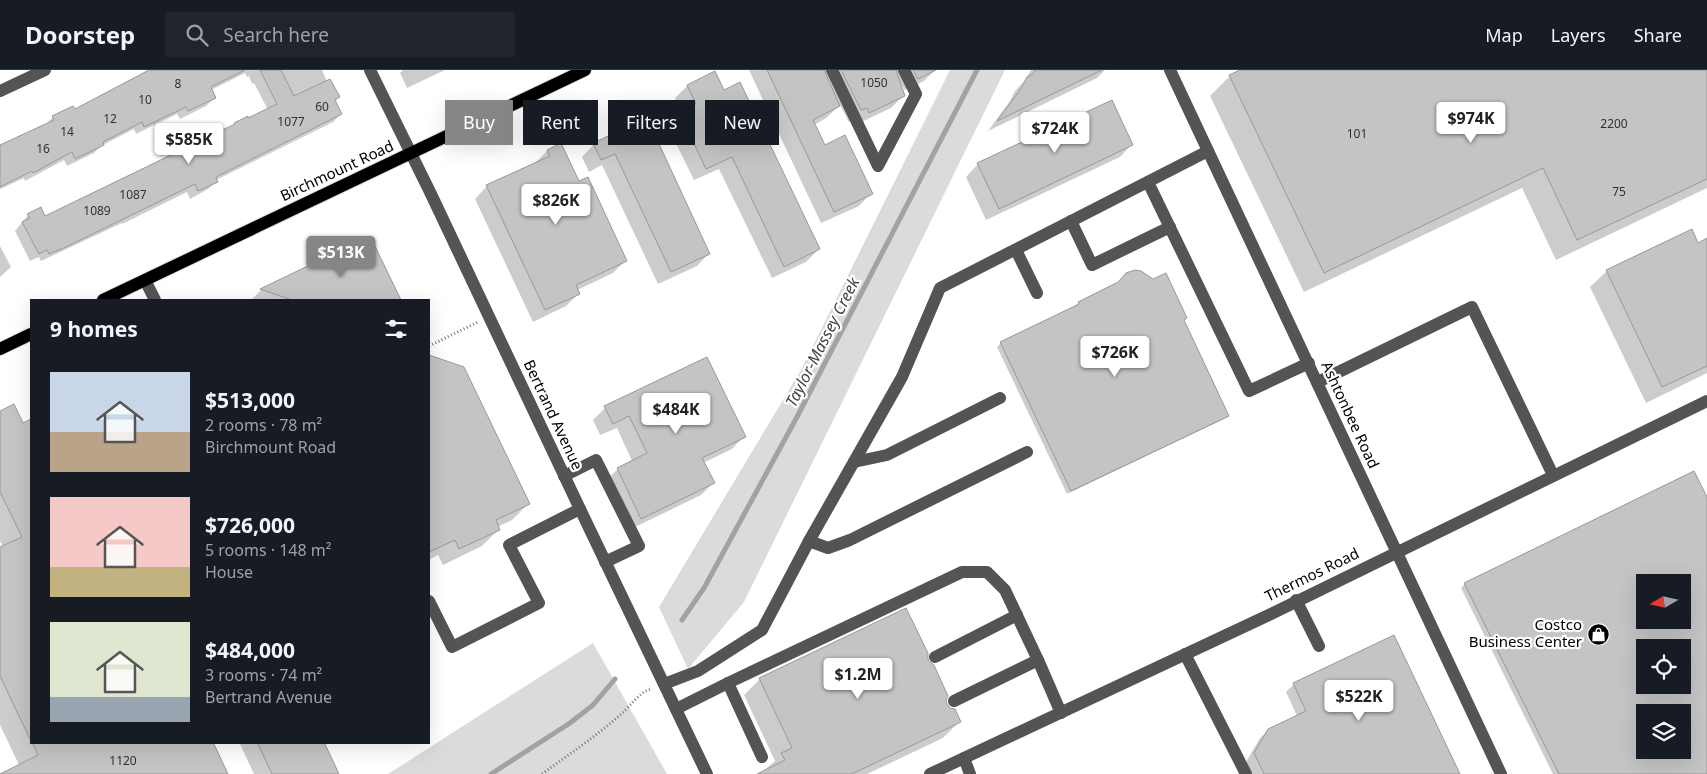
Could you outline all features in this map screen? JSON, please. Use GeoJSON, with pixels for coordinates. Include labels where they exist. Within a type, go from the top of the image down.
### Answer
{"type":"FeatureCollection","features":[{"type":"Feature","properties":{"kind":"main road","name":"Birchmount Road"},"geometry":{"type":"LineString","coordinates":[[105,299],[585,70]]}},
{"type":"Feature","properties":{"kind":"main road"},"geometry":{"type":"LineString","coordinates":[[0,349],[30,334]]}},
{"type":"Feature","properties":{"kind":"street"},"geometry":{"type":"LineString","coordinates":[[0,91],[45,70]]}},
{"type":"Feature","properties":{"kind":"street","name":"Bertrand Avenue"},"geometry":{"type":"LineString","coordinates":[[370,70],[412,153],[707,774]]}},
{"type":"Feature","properties":{"kind":"street"},"geometry":{"type":"LineString","coordinates":[[832,70],[878,166],[916,94],[904,70]]}},
{"type":"Feature","properties":{"kind":"street","name":"Ashtonbee Road"},"geometry":{"type":"LineString","coordinates":[[1170,70],[1501,774]]}},
{"type":"Feature","properties":{"kind":"street"},"geometry":{"type":"LineString","coordinates":[[664,684],[698,671],[762,630],[809,541],[902,377],[940,288],[1208,151]]}},
{"type":"Feature","properties":{"kind":"street"},"geometry":{"type":"LineString","coordinates":[[1148,182],[1249,391],[1308,363]]}},
{"type":"Feature","properties":{"kind":"street"},"geometry":{"type":"LineString","coordinates":[[1071,221],[1092,265],[1170,227]]}},
{"type":"Feature","properties":{"kind":"street"},"geometry":{"type":"LineString","coordinates":[[1016,250],[1037,293]]}},
{"type":"Feature","properties":{"kind":"street"},"geometry":{"type":"LineString","coordinates":[[145,280],[154,299]]}},
{"type":"Feature","properties":{"kind":"street"},"geometry":{"type":"LineString","coordinates":[[1318,382],[1472,307],[1552,476]]}},
{"type":"Feature","properties":{"kind":"street"},"geometry":{"type":"LineString","coordinates":[[854,462],[887,455],[1000,398]]}},
{"type":"Feature","properties":{"kind":"street","name":"Thermos Road"},"geometry":{"type":"LineString","coordinates":[[930,774],[1185,654],[1707,401]]}},
{"type":"Feature","properties":{"kind":"street"},"geometry":{"type":"LineString","coordinates":[[809,541],[828,548],[850,540],[1027,452]]}},
{"type":"Feature","properties":{"kind":"street"},"geometry":{"type":"LineString","coordinates":[[564,476],[596,460],[639,546],[605,562]]}},
{"type":"Feature","properties":{"kind":"street"},"geometry":{"type":"LineString","coordinates":[[430,603],[452,647],[539,603],[509,545],[580,509]]}},
{"type":"Feature","properties":{"kind":"street"},"geometry":{"type":"LineString","coordinates":[[676,710],[728,682],[962,572],[987,572],[1005,590],[1061,713]]}},
{"type":"Feature","properties":{"kind":"street"},"geometry":{"type":"LineString","coordinates":[[1296,600],[1319,646]]}},
{"type":"Feature","properties":{"kind":"street"},"geometry":{"type":"LineString","coordinates":[[935,657],[1017,615]]}},
{"type":"Feature","properties":{"kind":"street"},"geometry":{"type":"LineString","coordinates":[[1185,654],[1246,774]]}},
{"type":"Feature","properties":{"kind":"street"},"geometry":{"type":"LineString","coordinates":[[954,701],[1038,660]]}},
{"type":"Feature","properties":{"kind":"street"},"geometry":{"type":"LineString","coordinates":[[728,682],[762,757]]}},
{"type":"Feature","properties":{"kind":"street"},"geometry":{"type":"LineString","coordinates":[[964,758],[970,774]]}},
{"type":"Feature","properties":{"kind":"path"},"geometry":{"type":"LineString","coordinates":[[430,346],[489,317]]}},
{"type":"Feature","properties":{"kind":"path"},"geometry":{"type":"LineString","coordinates":[[542,774],[594,737],[622,714],[644,691],[664,684]]}},
{"type":"Feature","properties":{"kind":"shaded area"},"geometry":{"type":"Polygon","coordinates":[[[950,70],[1005,70],[744,602],[688,669],[659,607],[801,370],[950,70]]]}},
{"type":"Feature","properties":{"kind":"shaded area"},"geometry":{"type":"Polygon","coordinates":[[[593,643],[667,774],[388,774],[593,643]]]}},
{"type":"Feature","properties":{"kind":"building"},"geometry":{"type":"Polygon","coordinates":[[[149,70],[245,70],[211,87],[216,98],[188,111],[186,107],[144,127],[142,122],[103,142],[104,145],[75,159],[72,152],[33,173],[32,171],[0,187],[0,145],[54,120],[52,116],[73,106],[75,109],[149,70]]]}},
{"type":"Feature","properties":{"kind":"building"},"geometry":{"type":"Polygon","coordinates":[[[260,70],[281,70],[294,96],[330,79],[340,97],[335,100],[342,114],[216,177],[218,182],[198,191],[195,184],[66,247],[49,254],[47,250],[39,254],[22,222],[30,218],[27,214],[41,207],[45,216],[248,116],[248,118],[277,104],[260,70]]]}},
{"type":"Feature","properties":{"kind":"building"},"geometry":{"type":"Polygon","coordinates":[[[767,70],[824,70],[840,106],[813,120],[825,145],[845,135],[873,194],[834,212],[767,70]]]}},
{"type":"Feature","properties":{"kind":"building"},"geometry":{"type":"Polygon","coordinates":[[[841,70],[896,70],[905,96],[869,113],[867,108],[861,110],[841,70]]]}},
{"type":"Feature","properties":{"kind":"building"},"geometry":{"type":"Polygon","coordinates":[[[913,70],[936,70],[918,79],[913,70]]]}},
{"type":"Feature","properties":{"kind":"building"},"geometry":{"type":"Polygon","coordinates":[[[1035,70],[1102,70],[997,121],[1022,87],[1027,77],[1033,74],[1035,70]]]}},
{"type":"Feature","properties":{"kind":"building"},"geometry":{"type":"Polygon","coordinates":[[[1240,70],[1707,70],[1707,179],[1577,240],[1543,168],[1324,273],[1229,75],[1240,70]]]}},
{"type":"Feature","properties":{"kind":"building"},"geometry":{"type":"Polygon","coordinates":[[[715,71],[724,90],[740,82],[749,100],[705,100],[705,145],[770,145],[820,249],[784,267],[732,157],[706,169],[695,145],[696,104],[687,85],[715,71]]]}},
{"type":"Feature","properties":{"kind":"building"},"geometry":{"type":"Polygon","coordinates":[[[1112,100],[1133,145],[999,209],[977,163],[1112,100]]]}},
{"type":"Feature","properties":{"kind":"building"},"geometry":{"type":"Polygon","coordinates":[[[608,136],[608,145],[660,145],[710,254],[671,272],[615,154],[601,160],[594,145],[598,145],[598,141],[608,136]]]}},
{"type":"Feature","properties":{"kind":"building"},"geometry":{"type":"Polygon","coordinates":[[[557,145],[562,145],[579,181],[588,177],[627,261],[576,285],[580,294],[545,310],[486,185],[550,156],[547,150],[557,145]]]}},
{"type":"Feature","properties":{"kind":"building"},"geometry":{"type":"Polygon","coordinates":[[[1692,229],[1698,243],[1707,238],[1707,366],[1662,387],[1606,270],[1692,229]]]}},
{"type":"Feature","properties":{"kind":"building"},"geometry":{"type":"Polygon","coordinates":[[[370,236],[401,299],[289,299],[260,289],[370,236]]]}},
{"type":"Feature","properties":{"kind":"building"},"geometry":{"type":"Polygon","coordinates":[[[1135,270],[1141,271],[1153,279],[1166,273],[1187,318],[1184,320],[1229,416],[1071,491],[1000,342],[1079,304],[1078,302],[1118,282],[1126,273],[1135,270]]]}},
{"type":"Feature","properties":{"kind":"building"},"geometry":{"type":"Polygon","coordinates":[[[430,355],[464,367],[530,504],[496,520],[500,530],[459,549],[455,540],[430,552],[430,355]]]}},
{"type":"Feature","properties":{"kind":"building"},"geometry":{"type":"Polygon","coordinates":[[[707,357],[746,437],[702,458],[715,483],[641,519],[617,468],[647,453],[629,416],[613,424],[604,406],[707,357]]]}},
{"type":"Feature","properties":{"kind":"building"},"geometry":{"type":"Polygon","coordinates":[[[14,404],[23,423],[30,420],[30,739],[0,676],[0,547],[22,537],[0,492],[0,411],[14,404]]]}},
{"type":"Feature","properties":{"kind":"building","name":"Costco Business Center"},"geometry":{"type":"Polygon","coordinates":[[[1694,471],[1707,497],[1707,774],[1559,774],[1464,583],[1694,471]]]}},
{"type":"Feature","properties":{"kind":"building"},"geometry":{"type":"Polygon","coordinates":[[[906,608],[928,653],[928,660],[934,665],[948,696],[947,704],[950,708],[955,709],[961,722],[852,774],[757,774],[785,760],[781,753],[792,748],[759,678],[906,608]]]}},
{"type":"Feature","properties":{"kind":"building"},"geometry":{"type":"Polygon","coordinates":[[[1394,635],[1460,774],[1264,774],[1254,753],[1268,729],[1306,711],[1293,683],[1394,635]]]}},
{"type":"Feature","properties":{"kind":"building"},"geometry":{"type":"Polygon","coordinates":[[[33,744],[214,744],[228,774],[0,774],[38,755],[33,744]]]}},
{"type":"Feature","properties":{"kind":"building"},"geometry":{"type":"Polygon","coordinates":[[[258,744],[325,744],[339,774],[272,774],[258,744]]]}},
{"type":"Feature","properties":{"kind":"waterway","name":"Taylor-Massey Creek"},"geometry":{"type":"LineString","coordinates":[[682,620],[704,588],[797,417],[977,70]]}},
{"type":"Feature","properties":{"kind":"waterway","name":"Taylor-Massey Creek"},"geometry":{"type":"LineString","coordinates":[[491,774],[570,723],[593,705],[615,679]]}},
{"type":"Feature","properties":{"kind":"place","name":"Costco Business Center"},"geometry":{"type":"Point","coordinates":[1598,634]}}]}
